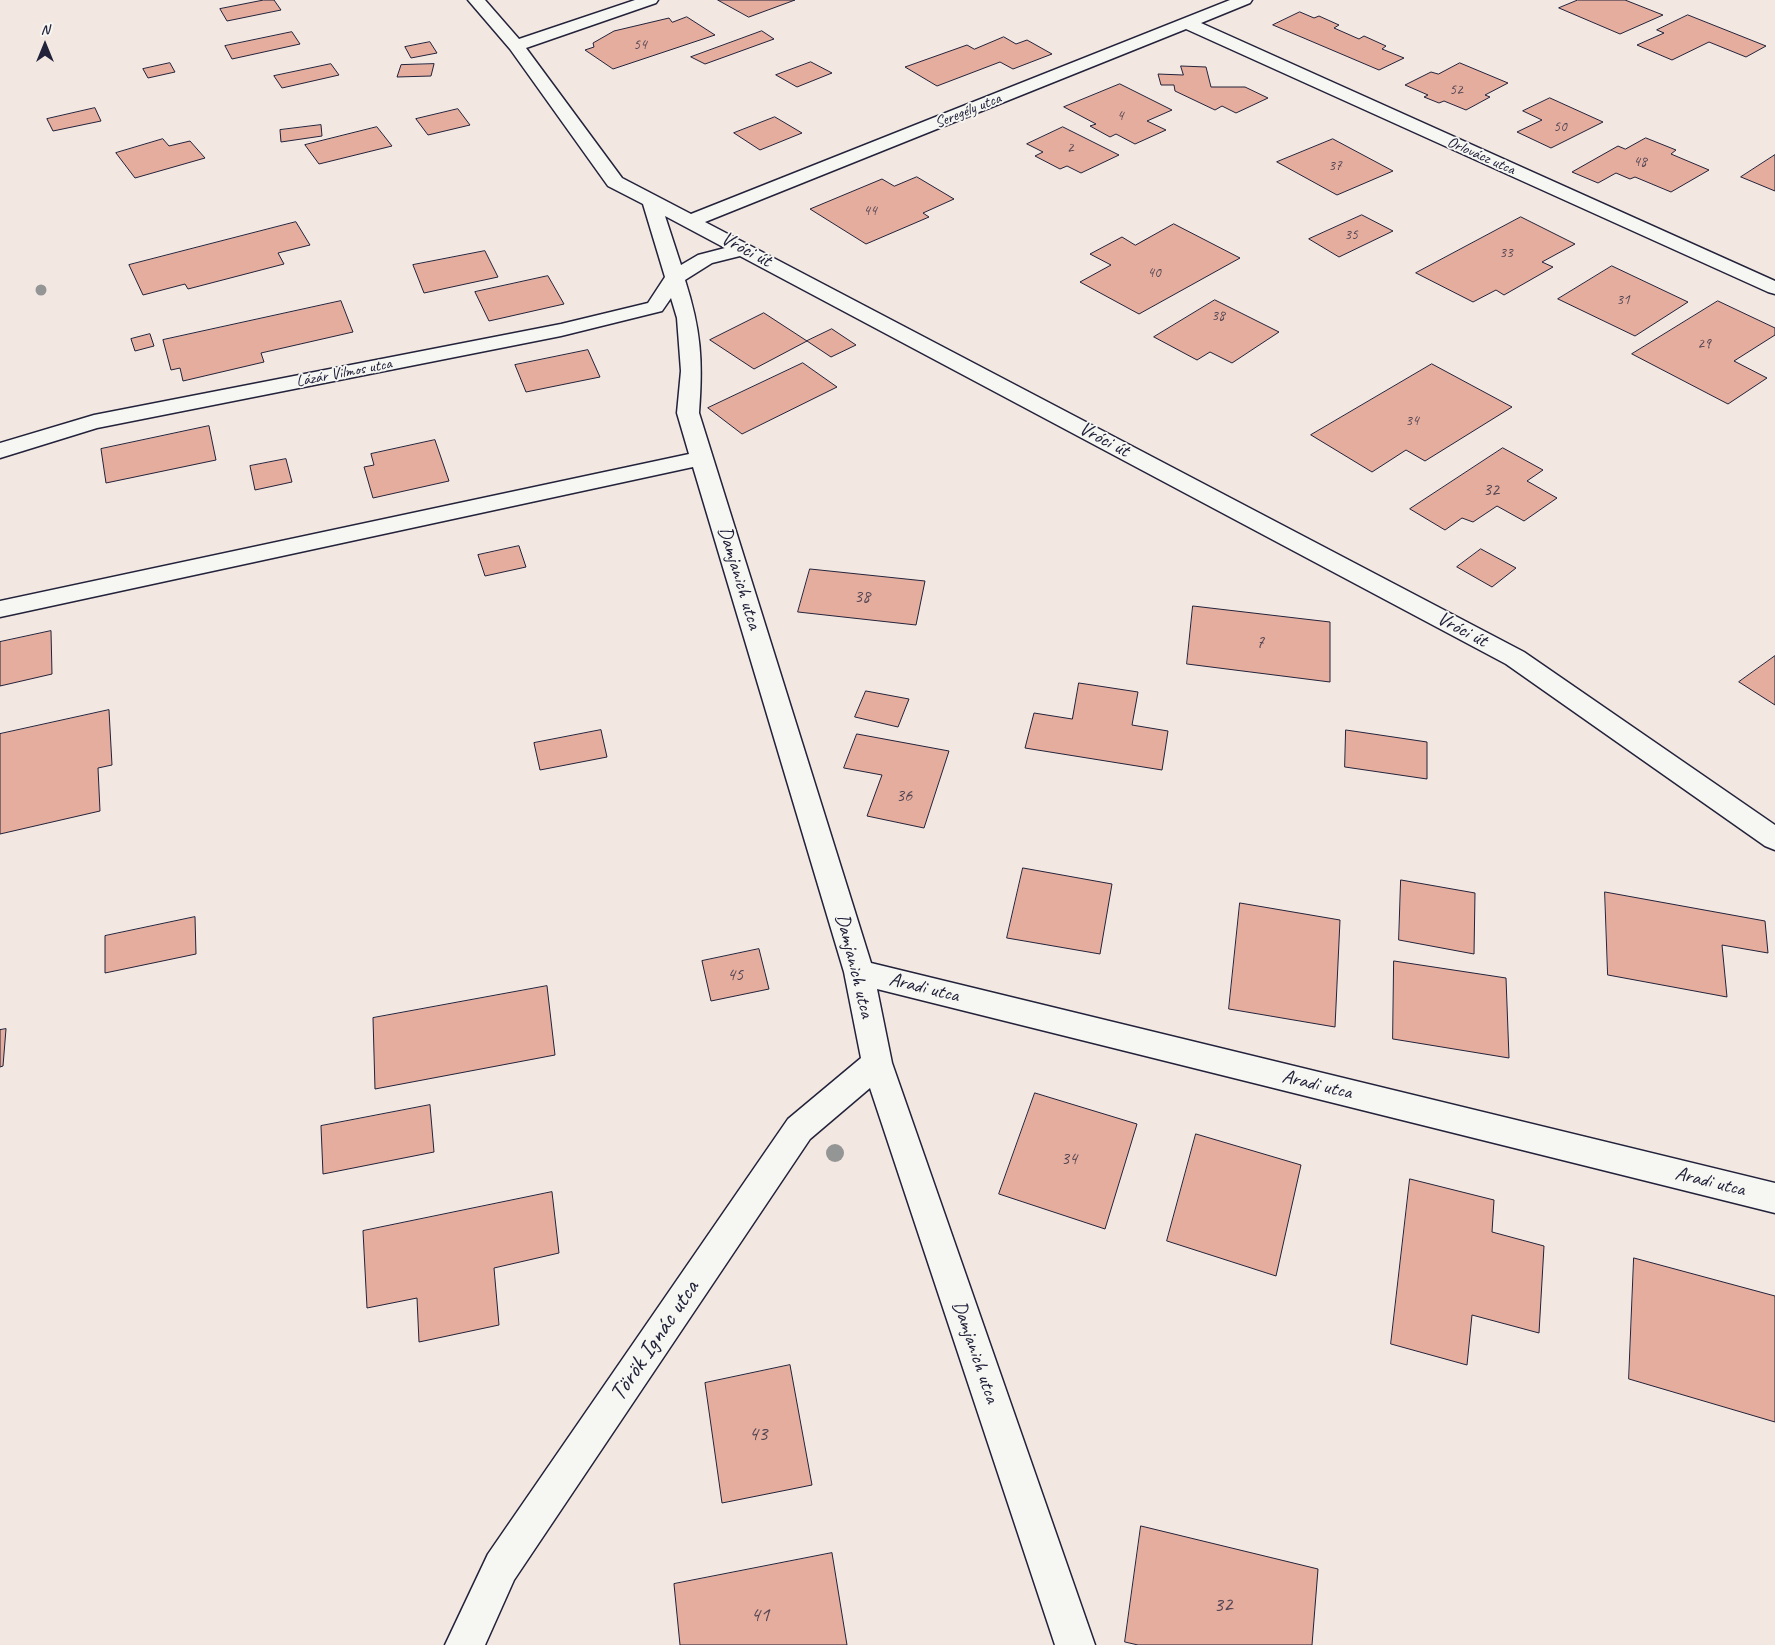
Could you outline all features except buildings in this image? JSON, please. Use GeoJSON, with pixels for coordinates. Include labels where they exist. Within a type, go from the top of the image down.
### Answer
{"type":"FeatureCollection","features":[{"type":"Feature","properties":{"kind":"street","name":"Vróci út"},"geometry":{"type":"LineString","coordinates":[[476,0],[516,46],[615,182],[1515,658],[1775,839]]}},
{"type":"Feature","properties":{"kind":"street"},"geometry":{"type":"LineString","coordinates":[[516,46],[650,0]]}},
{"type":"Feature","properties":{"kind":"street","name":"Seregély utca"},"geometry":{"type":"LineString","coordinates":[[691,221],[1244,0]]}},
{"type":"Feature","properties":{"kind":"street","name":"Orlovácz utca"},"geometry":{"type":"LineString","coordinates":[[1187,23],[1775,288]]}},
{"type":"Feature","properties":{"kind":"street","name":"Damjanich utca"},"geometry":{"type":"LineString","coordinates":[[652,202],[687,318],[692,371],[688,413],[859,972],[877,1063],[1076,1645]]}},
{"type":"Feature","properties":{"kind":"street"},"geometry":{"type":"LineString","coordinates":[[674,278],[705,259],[744,249]]}},
{"type":"Feature","properties":{"kind":"street","name":"Lázár Vilmos utca"},"geometry":{"type":"LineString","coordinates":[[0,452],[29,440],[94,422],[561,330],[655,307],[674,278]]}},
{"type":"Feature","properties":{"kind":"street"},"geometry":{"type":"LineString","coordinates":[[0,609],[703,458]]}},
{"type":"Feature","properties":{"kind":"street","name":"Aradi utca"},"geometry":{"type":"LineString","coordinates":[[859,972],[1775,1198]]}},
{"type":"Feature","properties":{"kind":"street","name":"Török Ignác utca"},"geometry":{"type":"LineString","coordinates":[[465,1645],[501,1567],[799,1129],[877,1063]]}}]}
